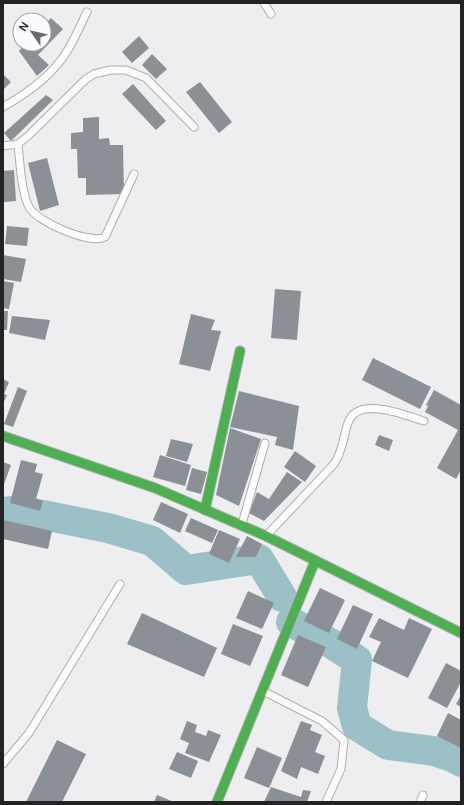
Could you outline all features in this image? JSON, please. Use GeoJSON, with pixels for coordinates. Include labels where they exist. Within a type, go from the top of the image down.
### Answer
{"type":"FeatureCollection","features":[{"type":"Feature","properties":{"kind":"street"},"geometry":{"type":"LineString","coordinates":[[205,510],[240,351]]}},
{"type":"Feature","properties":{"kind":"street"},"geometry":{"type":"LineString","coordinates":[[3,436],[155,488],[266,536],[461,633]]}},
{"type":"Feature","properties":{"kind":"street"},"geometry":{"type":"LineString","coordinates":[[217,802],[315,561]]}},
{"type":"Feature","properties":{"kind":"lane"},"geometry":{"type":"LineString","coordinates":[[264,3],[271,14]]}},
{"type":"Feature","properties":{"kind":"lane"},"geometry":{"type":"LineString","coordinates":[[3,107],[30,90],[52,70],[69,49],[87,12]]}},
{"type":"Feature","properties":{"kind":"lane"},"geometry":{"type":"LineString","coordinates":[[3,146],[18,144],[86,78],[94,74],[111,70],[126,70],[146,78],[194,127]]}},
{"type":"Feature","properties":{"kind":"lane"},"geometry":{"type":"LineString","coordinates":[[18,144],[26,199],[30,208],[35,215],[71,234],[85,238],[101,239],[105,237],[134,174]]}},
{"type":"Feature","properties":{"kind":"lane"},"geometry":{"type":"LineString","coordinates":[[266,536],[334,464],[341,451],[348,421],[352,414],[365,409],[374,408],[392,411],[424,421]]}},
{"type":"Feature","properties":{"kind":"lane"},"geometry":{"type":"LineString","coordinates":[[242,526],[265,443]]}},
{"type":"Feature","properties":{"kind":"lane"},"geometry":{"type":"LineString","coordinates":[[3,764],[29,733],[120,584]]}},
{"type":"Feature","properties":{"kind":"lane"},"geometry":{"type":"LineString","coordinates":[[262,691],[322,721],[344,740],[341,769],[326,802]]}},
{"type":"Feature","properties":{"kind":"building"},"geometry":{"type":"Polygon","coordinates":[[[52,19],[63,29],[52,40],[52,19]]]}},
{"type":"Feature","properties":{"kind":"building"},"geometry":{"type":"Polygon","coordinates":[[[139,36],[149,48],[132,63],[122,52],[139,36]]]}},
{"type":"Feature","properties":{"kind":"building"},"geometry":{"type":"Polygon","coordinates":[[[20,52],[41,52],[38,55],[49,65],[37,76],[20,52]]]}},
{"type":"Feature","properties":{"kind":"building"},"geometry":{"type":"Polygon","coordinates":[[[152,54],[167,69],[156,79],[142,65],[152,54]]]}},
{"type":"Feature","properties":{"kind":"building"},"geometry":{"type":"Polygon","coordinates":[[[3,74],[11,82],[3,90],[3,74]]]}},
{"type":"Feature","properties":{"kind":"building"},"geometry":{"type":"Polygon","coordinates":[[[200,82],[232,122],[219,133],[186,92],[200,82]]]}},
{"type":"Feature","properties":{"kind":"building"},"geometry":{"type":"Polygon","coordinates":[[[133,84],[166,121],[156,130],[122,94],[133,84]]]}},
{"type":"Feature","properties":{"kind":"building"},"geometry":{"type":"Polygon","coordinates":[[[46,95],[53,100],[11,141],[4,133],[46,95]]]}},
{"type":"Feature","properties":{"kind":"building"},"geometry":{"type":"Polygon","coordinates":[[[99,117],[99,139],[109,138],[110,145],[123,145],[124,194],[86,195],[86,178],[78,178],[77,149],[71,149],[71,133],[83,132],[83,118],[99,117]]]}},
{"type":"Feature","properties":{"kind":"building"},"geometry":{"type":"Polygon","coordinates":[[[47,158],[59,205],[40,211],[28,163],[47,158]]]}},
{"type":"Feature","properties":{"kind":"building"},"geometry":{"type":"Polygon","coordinates":[[[14,170],[16,201],[4,202],[3,171],[14,170]]]}},
{"type":"Feature","properties":{"kind":"building"},"geometry":{"type":"Polygon","coordinates":[[[7,226],[29,228],[27,246],[5,244],[7,226]]]}},
{"type":"Feature","properties":{"kind":"building"},"geometry":{"type":"Polygon","coordinates":[[[3,255],[26,259],[21,282],[3,279],[3,255]]]}},
{"type":"Feature","properties":{"kind":"building"},"geometry":{"type":"Polygon","coordinates":[[[3,281],[14,283],[9,309],[3,308],[3,281]]]}},
{"type":"Feature","properties":{"kind":"building"},"geometry":{"type":"Polygon","coordinates":[[[275,289],[301,291],[297,340],[271,338],[275,289]]]}},
{"type":"Feature","properties":{"kind":"building"},"geometry":{"type":"Polygon","coordinates":[[[3,311],[8,311],[7,330],[3,330],[3,311]]]}},
{"type":"Feature","properties":{"kind":"building"},"geometry":{"type":"Polygon","coordinates":[[[191,314],[215,320],[211,330],[221,331],[210,371],[179,364],[191,314]]]}},
{"type":"Feature","properties":{"kind":"building"},"geometry":{"type":"Polygon","coordinates":[[[12,316],[50,320],[45,340],[9,333],[12,316]]]}},
{"type":"Feature","properties":{"kind":"building"},"geometry":{"type":"Polygon","coordinates":[[[373,358],[431,387],[420,409],[362,380],[373,358]]]}},
{"type":"Feature","properties":{"kind":"building"},"geometry":{"type":"Polygon","coordinates":[[[3,379],[9,382],[4,394],[7,395],[3,404],[3,379]]]}},
{"type":"Feature","properties":{"kind":"building"},"geometry":{"type":"Polygon","coordinates":[[[18,387],[27,391],[13,427],[4,424],[18,387]]]}},
{"type":"Feature","properties":{"kind":"building"},"geometry":{"type":"Polygon","coordinates":[[[434,390],[461,405],[461,470],[456,479],[437,468],[458,430],[425,412],[428,406],[426,405],[434,390]]]}},
{"type":"Feature","properties":{"kind":"building"},"geometry":{"type":"Polygon","coordinates":[[[239,391],[299,406],[293,450],[275,445],[277,437],[230,427],[239,391]]]}},
{"type":"Feature","properties":{"kind":"building"},"geometry":{"type":"Polygon","coordinates":[[[230,428],[261,439],[239,506],[216,495],[230,428]]]}},
{"type":"Feature","properties":{"kind":"building"},"geometry":{"type":"Polygon","coordinates":[[[379,435],[393,440],[389,451],[375,445],[379,435]]]}},
{"type":"Feature","properties":{"kind":"building"},"geometry":{"type":"Polygon","coordinates":[[[171,439],[193,444],[187,462],[166,456],[171,439]]]}},
{"type":"Feature","properties":{"kind":"building"},"geometry":{"type":"Polygon","coordinates":[[[295,451],[316,466],[305,482],[284,467],[295,451]]]}},
{"type":"Feature","properties":{"kind":"building"},"geometry":{"type":"Polygon","coordinates":[[[160,455],[191,465],[185,486],[153,477],[160,455]]]}},
{"type":"Feature","properties":{"kind":"building"},"geometry":{"type":"Polygon","coordinates":[[[21,460],[37,464],[35,472],[43,474],[36,499],[43,501],[40,511],[10,503],[21,460]]]}},
{"type":"Feature","properties":{"kind":"building"},"geometry":{"type":"Polygon","coordinates":[[[3,462],[11,465],[3,487],[3,462]]]}},
{"type":"Feature","properties":{"kind":"building"},"geometry":{"type":"Polygon","coordinates":[[[192,468],[207,472],[201,494],[186,490],[192,468]]]}},
{"type":"Feature","properties":{"kind":"building"},"geometry":{"type":"Polygon","coordinates":[[[287,472],[302,482],[264,521],[249,513],[257,492],[269,499],[287,472]]]}},
{"type":"Feature","properties":{"kind":"building"},"geometry":{"type":"Polygon","coordinates":[[[161,502],[188,514],[180,533],[153,520],[161,502]]]}},
{"type":"Feature","properties":{"kind":"building"},"geometry":{"type":"Polygon","coordinates":[[[191,518],[218,530],[212,543],[185,531],[191,518]]]}},
{"type":"Feature","properties":{"kind":"building"},"geometry":{"type":"Polygon","coordinates":[[[3,520],[52,531],[48,549],[3,539],[3,520]]]}},
{"type":"Feature","properties":{"kind":"building"},"geometry":{"type":"Polygon","coordinates":[[[219,530],[240,539],[229,563],[209,554],[219,530]]]}},
{"type":"Feature","properties":{"kind":"building"},"geometry":{"type":"Polygon","coordinates":[[[247,536],[262,544],[256,557],[236,557],[247,536]]]}},
{"type":"Feature","properties":{"kind":"building"},"geometry":{"type":"Polygon","coordinates":[[[320,588],[345,600],[329,633],[304,621],[320,588]]]}},
{"type":"Feature","properties":{"kind":"building"},"geometry":{"type":"Polygon","coordinates":[[[248,591],[274,603],[262,629],[236,618],[248,591]]]}},
{"type":"Feature","properties":{"kind":"building"},"geometry":{"type":"Polygon","coordinates":[[[353,605],[373,614],[357,649],[337,639],[353,605]]]}},
{"type":"Feature","properties":{"kind":"building"},"geometry":{"type":"Polygon","coordinates":[[[142,613],[217,648],[204,677],[127,644],[142,613]]]}},
{"type":"Feature","properties":{"kind":"building"},"geometry":{"type":"Polygon","coordinates":[[[379,618],[404,630],[409,618],[432,629],[408,678],[372,661],[381,642],[369,637],[379,618]]]}},
{"type":"Feature","properties":{"kind":"building"},"geometry":{"type":"Polygon","coordinates":[[[233,624],[263,636],[250,666],[221,654],[233,624]]]}},
{"type":"Feature","properties":{"kind":"building"},"geometry":{"type":"Polygon","coordinates":[[[298,635],[326,647],[308,687],[281,675],[298,635]]]}},
{"type":"Feature","properties":{"kind":"building"},"geometry":{"type":"Polygon","coordinates":[[[446,663],[461,671],[461,682],[447,708],[428,698],[446,663]]]}},
{"type":"Feature","properties":{"kind":"building"},"geometry":{"type":"Polygon","coordinates":[[[461,695],[461,707],[456,704],[461,695]]]}},
{"type":"Feature","properties":{"kind":"building"},"geometry":{"type":"Polygon","coordinates":[[[448,713],[461,720],[461,748],[437,736],[448,713]]]}},
{"type":"Feature","properties":{"kind":"building"},"geometry":{"type":"Polygon","coordinates":[[[187,721],[197,725],[195,732],[206,736],[208,730],[221,735],[209,762],[185,753],[189,743],[180,739],[187,721]]]}},
{"type":"Feature","properties":{"kind":"building"},"geometry":{"type":"Polygon","coordinates":[[[301,721],[312,725],[310,730],[322,735],[315,752],[325,756],[318,774],[301,767],[297,779],[281,771],[301,721]]]}},
{"type":"Feature","properties":{"kind":"building"},"geometry":{"type":"Polygon","coordinates":[[[57,740],[86,754],[62,802],[26,802],[57,740]]]}},
{"type":"Feature","properties":{"kind":"building"},"geometry":{"type":"Polygon","coordinates":[[[257,747],[282,758],[269,788],[244,778],[257,747]]]}},
{"type":"Feature","properties":{"kind":"building"},"geometry":{"type":"Polygon","coordinates":[[[177,752],[198,761],[191,778],[169,769],[177,752]]]}},
{"type":"Feature","properties":{"kind":"building"},"geometry":{"type":"Polygon","coordinates":[[[271,787],[301,797],[303,790],[311,791],[307,802],[264,802],[271,787]]]}},
{"type":"Feature","properties":{"kind":"building"},"geometry":{"type":"Polygon","coordinates":[[[157,795],[174,802],[154,802],[157,795]]]}},
{"type":"Feature","properties":{"kind":"waterway"},"geometry":{"type":"LineString","coordinates":[[3,512],[18,510],[108,528],[152,541],[186,570],[259,559],[282,597]]}},
{"type":"Feature","properties":{"kind":"waterway"},"geometry":{"type":"LineString","coordinates":[[291,622],[332,644],[357,660],[352,708],[357,726],[388,745],[434,751],[452,757],[461,762]]}},
{"type":"Feature","properties":{"kind":"traffic: fast"},"geometry":{"type":"LineString","coordinates":[[205,510],[240,351]]}},
{"type":"Feature","properties":{"kind":"traffic: fast"},"geometry":{"type":"LineString","coordinates":[[3,436],[155,488],[266,536],[461,633]]}},
{"type":"Feature","properties":{"kind":"traffic: fast"},"geometry":{"type":"LineString","coordinates":[[217,802],[315,561]]}}]}
